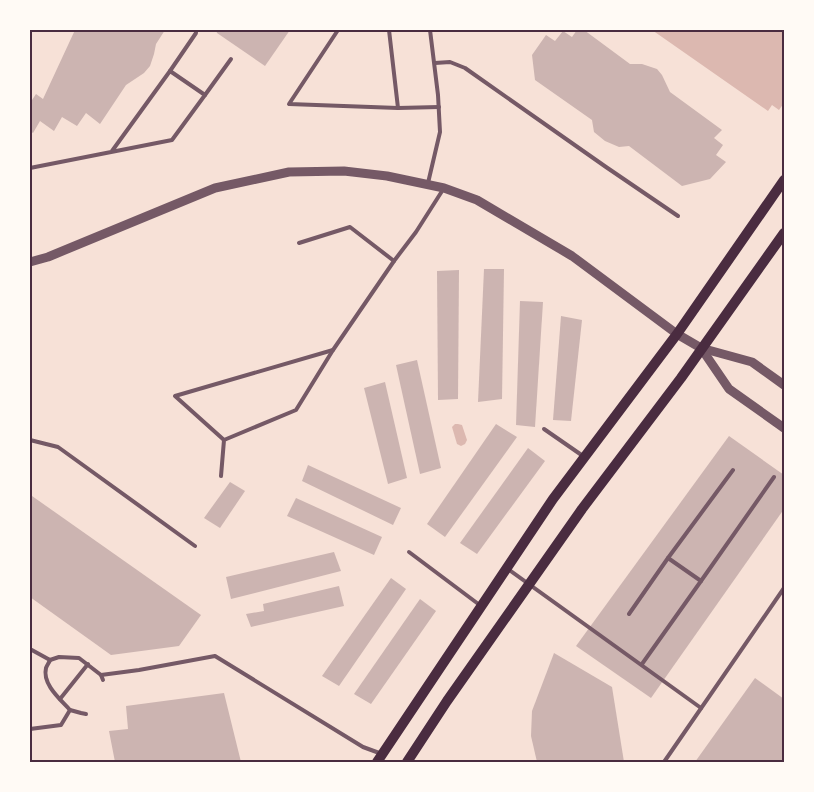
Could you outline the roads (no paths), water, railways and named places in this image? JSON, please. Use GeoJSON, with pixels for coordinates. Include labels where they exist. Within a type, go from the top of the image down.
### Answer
{"type":"FeatureCollection","features":[{"type":"Feature","properties":{"kind":"main road"},"geometry":{"type":"LineString","coordinates":[[379,758],[553,499],[677,334],[784,180]]}},
{"type":"Feature","properties":{"kind":"main road"},"geometry":{"type":"LineString","coordinates":[[411,761],[447,701],[582,509],[681,378],[784,233]]}},
{"type":"Feature","properties":{"kind":"street"},"geometry":{"type":"LineString","coordinates":[[30,262],[48,257],[215,188],[289,172],[344,172],[387,176],[444,188],[477,200],[572,256],[677,334],[702,348],[752,362],[784,385]]}},
{"type":"Feature","properties":{"kind":"street"},"geometry":{"type":"LineString","coordinates":[[702,348],[729,389],[784,428]]}},
{"type":"Feature","properties":{"kind":"lane"},"geometry":{"type":"LineString","coordinates":[[338,30],[289,104],[439,108]]}},
{"type":"Feature","properties":{"kind":"lane"},"geometry":{"type":"LineString","coordinates":[[389,30],[398,108]]}},
{"type":"Feature","properties":{"kind":"lane"},"geometry":{"type":"LineString","coordinates":[[428,185],[440,132],[435,63],[430,30]]}},
{"type":"Feature","properties":{"kind":"lane"},"geometry":{"type":"LineString","coordinates":[[112,151],[196,33]]}},
{"type":"Feature","properties":{"kind":"lane"},"geometry":{"type":"LineString","coordinates":[[30,168],[172,140],[231,59]]}},
{"type":"Feature","properties":{"kind":"lane"},"geometry":{"type":"LineString","coordinates":[[435,63],[450,62],[465,68],[678,216]]}},
{"type":"Feature","properties":{"kind":"lane"},"geometry":{"type":"LineString","coordinates":[[170,71],[205,95]]}},
{"type":"Feature","properties":{"kind":"lane"},"geometry":{"type":"LineString","coordinates":[[224,440],[296,410],[333,350],[416,232],[444,188]]}},
{"type":"Feature","properties":{"kind":"lane"},"geometry":{"type":"LineString","coordinates":[[299,243],[350,227],[394,261]]}},
{"type":"Feature","properties":{"kind":"lane"},"geometry":{"type":"LineString","coordinates":[[224,440],[175,396],[333,350]]}},
{"type":"Feature","properties":{"kind":"lane"},"geometry":{"type":"LineString","coordinates":[[544,429],[584,458]]}},
{"type":"Feature","properties":{"kind":"lane"},"geometry":{"type":"LineString","coordinates":[[30,440],[58,447],[195,546]]}},
{"type":"Feature","properties":{"kind":"lane"},"geometry":{"type":"LineString","coordinates":[[221,476],[224,440]]}},
{"type":"Feature","properties":{"kind":"lane"},"geometry":{"type":"LineString","coordinates":[[629,614],[734,470]]}},
{"type":"Feature","properties":{"kind":"lane"},"geometry":{"type":"LineString","coordinates":[[642,664],[774,477]]}},
{"type":"Feature","properties":{"kind":"lane"},"geometry":{"type":"LineString","coordinates":[[409,552],[481,606]]}},
{"type":"Feature","properties":{"kind":"lane"},"geometry":{"type":"LineString","coordinates":[[668,558],[701,581]]}},
{"type":"Feature","properties":{"kind":"lane"},"geometry":{"type":"LineString","coordinates":[[507,568],[701,708]]}},
{"type":"Feature","properties":{"kind":"lane"},"geometry":{"type":"LineString","coordinates":[[664,762],[783,591]]}},
{"type":"Feature","properties":{"kind":"lane"},"geometry":{"type":"LineString","coordinates":[[30,649],[50,660]]}},
{"type":"Feature","properties":{"kind":"lane"},"geometry":{"type":"LineString","coordinates":[[86,714],[70,710],[46,680],[46,668],[50,660],[59,657],[79,658],[102,678],[215,656],[379,758]]}},
{"type":"Feature","properties":{"kind":"lane"},"geometry":{"type":"LineString","coordinates":[[60,699],[88,664]]}},
{"type":"Feature","properties":{"kind":"lane"},"geometry":{"type":"LineString","coordinates":[[30,729],[61,725],[70,710]]}}]}
